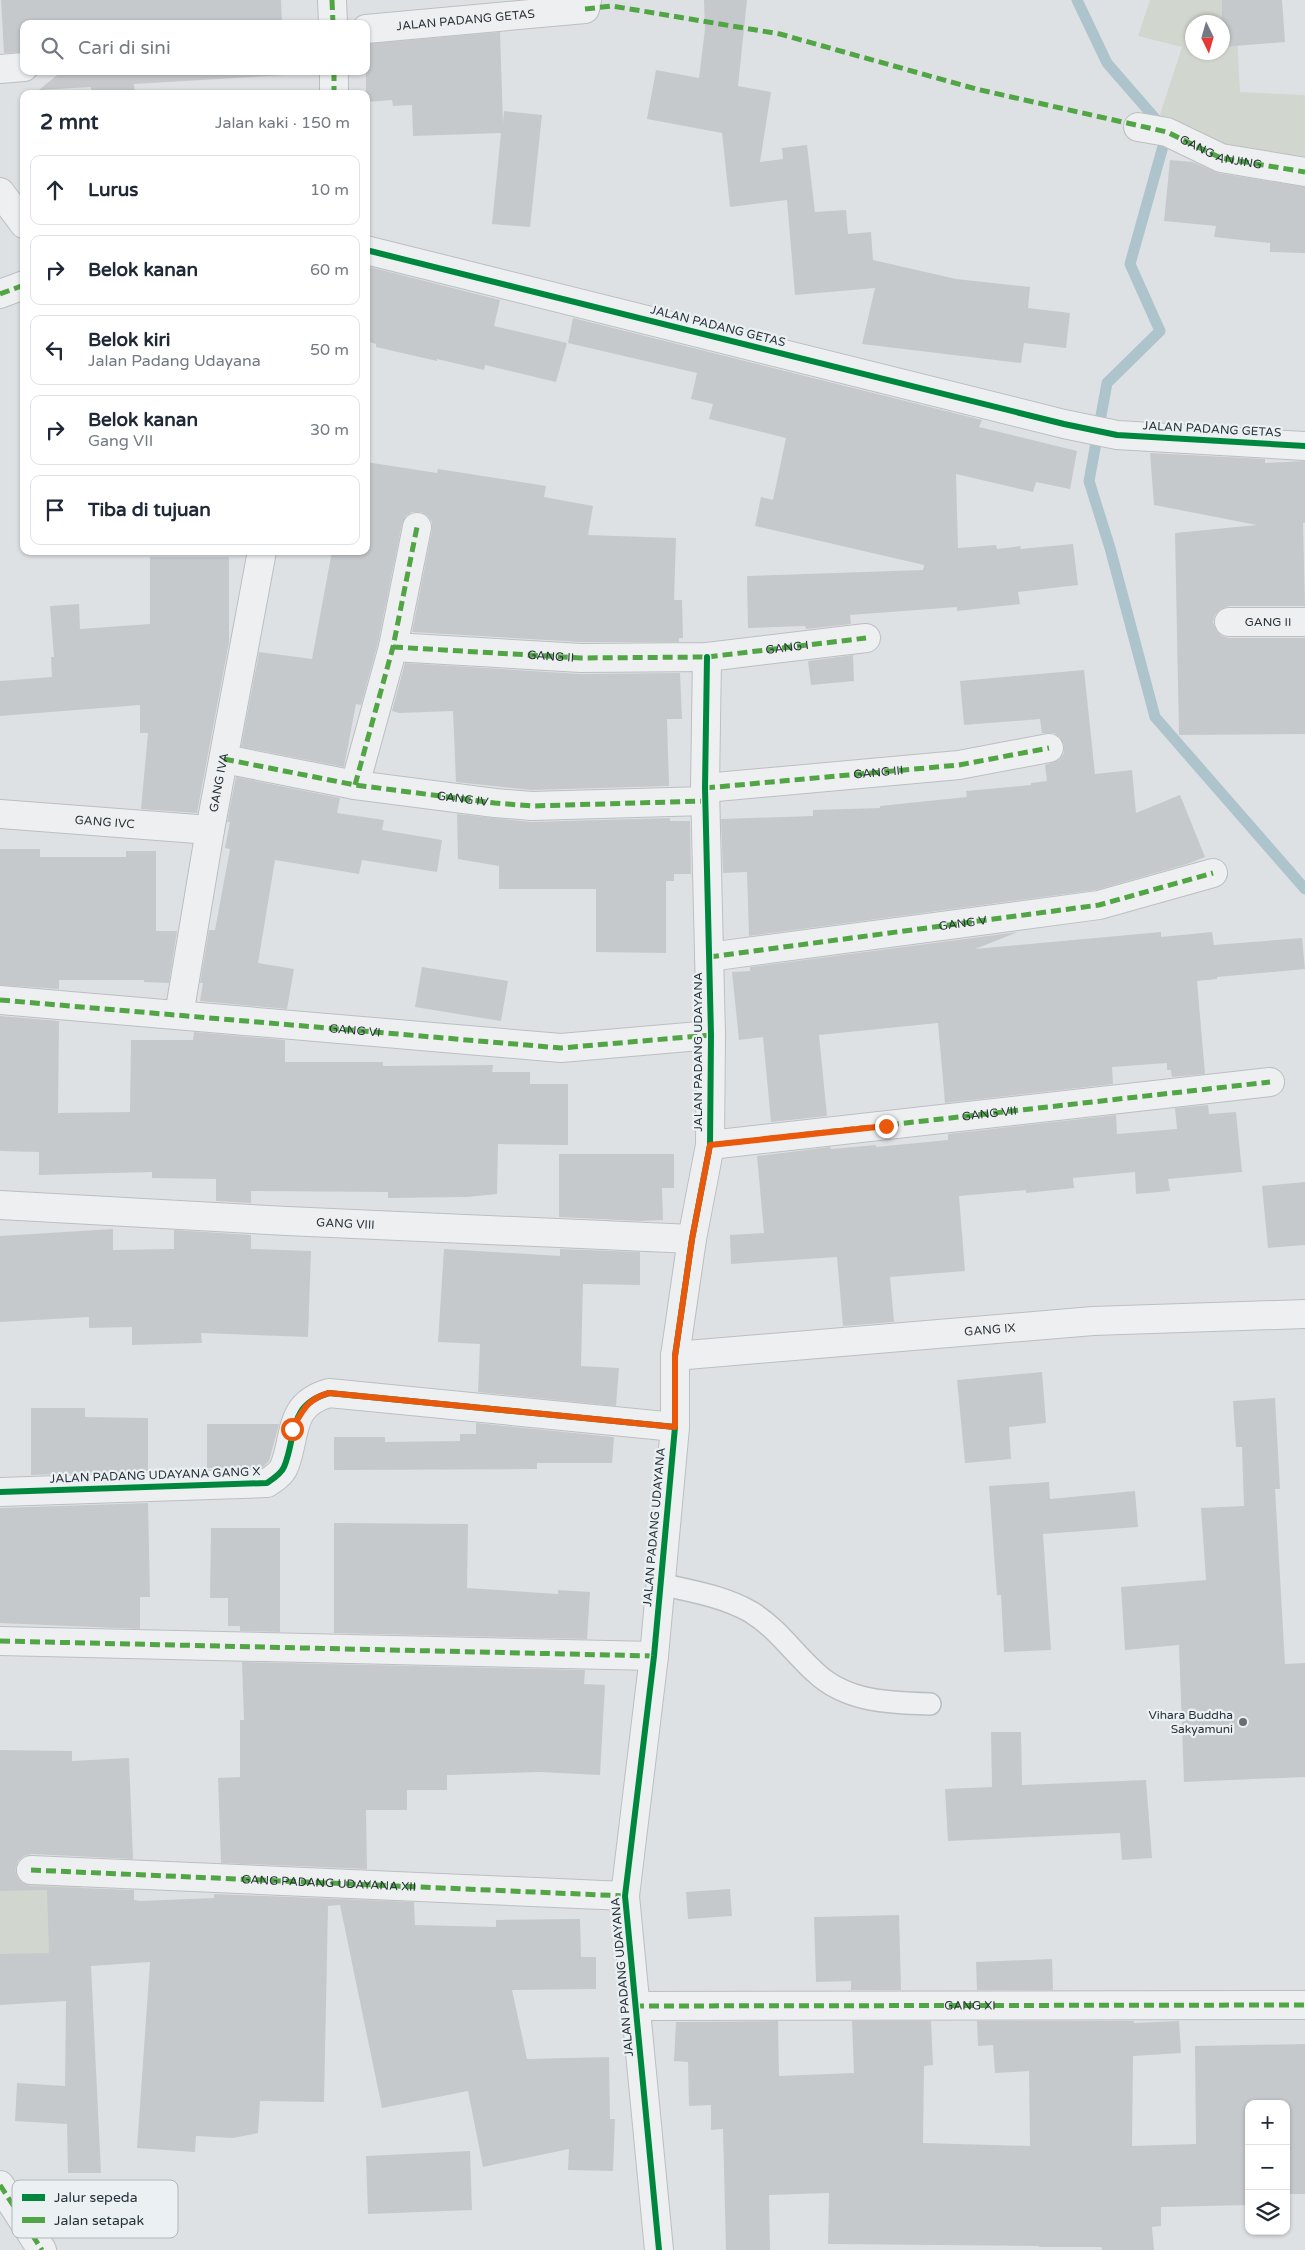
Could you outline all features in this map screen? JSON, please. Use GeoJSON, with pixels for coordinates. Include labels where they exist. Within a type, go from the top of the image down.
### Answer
{"type":"FeatureCollection","features":[{"type":"Feature","properties":{"kind":"street"},"geometry":{"type":"LineString","coordinates":[[332,0],[333,20]]}},
{"type":"Feature","properties":{"kind":"street","name":"JALAN PADANG GETAS"},"geometry":{"type":"LineString","coordinates":[[370,29],[585,9],[587,0]]}},
{"type":"Feature","properties":{"kind":"street"},"geometry":{"type":"LineString","coordinates":[[0,69],[20,67]]}},
{"type":"Feature","properties":{"kind":"street"},"geometry":{"type":"LineString","coordinates":[[334,75],[334,90]]}},
{"type":"Feature","properties":{"kind":"street","name":"GANG ANJING"},"geometry":{"type":"LineString","coordinates":[[1138,127],[1167,132],[1194,147],[1221,158],[1305,172]]}},
{"type":"Feature","properties":{"kind":"street"},"geometry":{"type":"LineString","coordinates":[[0,192],[20,219]]}},
{"type":"Feature","properties":{"kind":"street","name":"JALAN PADANG GETAS"},"geometry":{"type":"LineString","coordinates":[[370,251],[1064,424],[1117,435],[1305,446]]}},
{"type":"Feature","properties":{"kind":"street"},"geometry":{"type":"LineString","coordinates":[[0,294],[20,286]]}},
{"type":"Feature","properties":{"kind":"street"},"geometry":{"type":"LineString","coordinates":[[355,785],[393,648],[417,527]]}},
{"type":"Feature","properties":{"kind":"street","name":"GANG IVA"},"geometry":{"type":"LineString","coordinates":[[179,1015],[210,830],[261,555]]}},
{"type":"Feature","properties":{"kind":"street","name":"GANG II"},"geometry":{"type":"LineString","coordinates":[[1229,622],[1305,622]]}},
{"type":"Feature","properties":{"kind":"street","name":"GANG I"},"geometry":{"type":"LineString","coordinates":[[707,656],[866,638]]}},
{"type":"Feature","properties":{"kind":"street","name":"GANG II"},"geometry":{"type":"LineString","coordinates":[[393,648],[581,658],[707,656]]}},
{"type":"Feature","properties":{"kind":"street","name":"JALAN PADANG UDAYANA"},"geometry":{"type":"LineString","coordinates":[[659,2250],[634,2006],[625,1896],[654,1656],[675,1427],[675,1356],[692,1239],[710,1145],[711,1035],[705,795],[707,656]]}},
{"type":"Feature","properties":{"kind":"street","name":"GANG III"},"geometry":{"type":"LineString","coordinates":[[705,795],[958,765],[1049,748]]}},
{"type":"Feature","properties":{"kind":"street","name":"GANG IV"},"geometry":{"type":"LineString","coordinates":[[224,759],[355,785],[532,806],[705,795]]}},
{"type":"Feature","properties":{"kind":"street","name":"GANG IVC"},"geometry":{"type":"LineString","coordinates":[[0,814],[210,830]]}},
{"type":"Feature","properties":{"kind":"street","name":"GANG V"},"geometry":{"type":"LineString","coordinates":[[709,957],[1098,905],[1213,872]]}},
{"type":"Feature","properties":{"kind":"street","name":"GANG VI"},"geometry":{"type":"LineString","coordinates":[[0,1000],[561,1048],[711,1035]]}},
{"type":"Feature","properties":{"kind":"street","name":"GANG VII"},"geometry":{"type":"LineString","coordinates":[[710,1145],[1270,1082]]}},
{"type":"Feature","properties":{"kind":"street","name":"GANG VIII"},"geometry":{"type":"LineString","coordinates":[[0,1205],[287,1221],[692,1239]]}},
{"type":"Feature","properties":{"kind":"street","name":"GANG IX"},"geometry":{"type":"LineString","coordinates":[[675,1356],[1092,1321],[1305,1314]]}},
{"type":"Feature","properties":{"kind":"street","name":"JALAN PADANG UDAYANA GANG X"},"geometry":{"type":"LineString","coordinates":[[0,1492],[267,1482],[284,1469],[292,1429],[304,1408],[315,1397],[329,1393],[675,1427]]}},
{"type":"Feature","properties":{"kind":"street"},"geometry":{"type":"LineString","coordinates":[[0,1641],[654,1656]]}},
{"type":"Feature","properties":{"kind":"street","name":"GANG PADANG UDAYANA XII"},"geometry":{"type":"LineString","coordinates":[[31,1870],[625,1896]]}},
{"type":"Feature","properties":{"kind":"street","name":"GANG XI"},"geometry":{"type":"LineString","coordinates":[[634,2006],[1305,2005]]}},
{"type":"Feature","properties":{"kind":"street"},"geometry":{"type":"LineString","coordinates":[[0,2185],[12,2204]]}},
{"type":"Feature","properties":{"kind":"street"},"geometry":{"type":"LineString","coordinates":[[34,2238],[42,2250]]}},
{"type":"Feature","properties":{"kind":"lane"},"geometry":{"type":"LineString","coordinates":[[660,1584],[729,1601],[751,1612],[774,1628],[815,1673],[860,1698],[889,1703],[930,1704]]}},
{"type":"Feature","properties":{"kind":"shaded area"},"geometry":{"type":"Polygon","coordinates":[[[1150,0],[1235,0],[1240,92],[1305,95],[1305,166],[1154,133],[1182,47],[1138,36],[1150,0]]]}},
{"type":"Feature","properties":{"kind":"shaded area"},"geometry":{"type":"Polygon","coordinates":[[[0,1867],[81,1873],[84,1978],[0,1991],[0,1867]]]}},
{"type":"Feature","properties":{"kind":"building"},"geometry":{"type":"Polygon","coordinates":[[[1,0],[281,0],[282,20],[20,20],[20,52],[4,53],[1,0]]]}},
{"type":"Feature","properties":{"kind":"building"},"geometry":{"type":"Polygon","coordinates":[[[704,0],[747,0],[738,86],[771,92],[760,162],[783,159],[782,148],[807,145],[815,212],[846,210],[848,234],[871,232],[873,260],[956,279],[1030,287],[1028,308],[1070,313],[1066,348],[1024,343],[1021,363],[862,344],[875,288],[795,295],[787,200],[730,207],[722,133],[647,119],[656,70],[699,78],[705,29],[704,0]]]}},
{"type":"Feature","properties":{"kind":"building"},"geometry":{"type":"Polygon","coordinates":[[[1222,0],[1282,0],[1285,42],[1230,46],[1230,15],[1222,15],[1222,0]]]}},
{"type":"Feature","properties":{"kind":"building"},"geometry":{"type":"Polygon","coordinates":[[[500,32],[503,123],[504,111],[542,115],[530,227],[492,224],[501,133],[413,136],[412,105],[393,106],[392,100],[370,102],[370,90],[366,90],[366,75],[370,75],[370,44],[500,32]]]}},
{"type":"Feature","properties":{"kind":"building"},"geometry":{"type":"Polygon","coordinates":[[[57,75],[285,75],[134,84],[135,90],[91,90],[91,87],[39,90],[57,75]]]}},
{"type":"Feature","properties":{"kind":"building"},"geometry":{"type":"Polygon","coordinates":[[[1170,160],[1193,162],[1218,173],[1305,187],[1305,253],[1270,252],[1270,243],[1214,237],[1216,226],[1164,221],[1170,160]]]}},
{"type":"Feature","properties":{"kind":"building"},"geometry":{"type":"Polygon","coordinates":[[[370,267],[500,300],[494,326],[567,343],[556,382],[485,365],[484,370],[437,359],[437,361],[376,347],[376,344],[370,342],[370,267]]]}},
{"type":"Feature","properties":{"kind":"building"},"geometry":{"type":"Polygon","coordinates":[[[573,318],[982,420],[979,427],[1077,451],[1070,489],[1036,482],[1033,492],[956,474],[958,548],[996,545],[997,549],[1021,546],[1020,549],[1073,544],[1078,585],[1018,592],[1020,604],[957,611],[957,607],[850,615],[851,624],[806,629],[805,626],[748,628],[747,576],[923,570],[924,565],[755,526],[761,497],[773,500],[786,438],[709,419],[713,404],[691,399],[697,373],[568,343],[573,318]]]}},
{"type":"Feature","properties":{"kind":"building"},"geometry":{"type":"Polygon","coordinates":[[[1150,453],[1265,459],[1265,463],[1305,461],[1305,523],[1303,523],[1305,606],[1229,606],[1221,609],[1215,615],[1213,622],[1216,630],[1222,636],[1229,638],[1305,638],[1305,734],[1179,735],[1175,533],[1257,525],[1154,505],[1150,453]]]}},
{"type":"Feature","properties":{"kind":"building"},"geometry":{"type":"Polygon","coordinates":[[[370,463],[437,473],[438,469],[546,486],[544,497],[593,506],[588,535],[676,538],[674,600],[682,600],[683,638],[679,638],[679,642],[581,642],[412,632],[432,522],[427,515],[421,512],[412,512],[406,516],[402,524],[378,643],[361,705],[356,704],[344,767],[241,747],[259,652],[312,659],[331,555],[370,555],[370,463]]]}},
{"type":"Feature","properties":{"kind":"building"},"geometry":{"type":"Polygon","coordinates":[[[150,557],[229,557],[229,642],[197,813],[141,809],[148,733],[140,733],[140,705],[0,716],[0,681],[52,677],[51,657],[54,657],[50,606],[79,604],[80,629],[150,624],[150,557]]]}},
{"type":"Feature","properties":{"kind":"building"},"geometry":{"type":"Polygon","coordinates":[[[853,655],[854,681],[811,685],[808,661],[853,655]]]}},
{"type":"Feature","properties":{"kind":"building"},"geometry":{"type":"Polygon","coordinates":[[[405,663],[580,674],[680,673],[682,719],[667,719],[669,786],[532,790],[456,782],[453,711],[399,713],[392,711],[405,663]]]}},
{"type":"Feature","properties":{"kind":"building"},"geometry":{"type":"Polygon","coordinates":[[[1084,670],[1095,774],[1132,770],[1136,813],[1180,795],[1205,857],[1096,890],[749,936],[747,872],[723,873],[721,819],[813,816],[813,810],[880,808],[880,806],[967,797],[966,791],[1031,785],[1031,783],[1047,781],[1045,765],[1059,760],[1064,753],[1064,745],[1060,737],[1054,733],[1042,733],[1040,719],[964,725],[960,681],[1084,670]]]}},
{"type":"Feature","properties":{"kind":"building"},"geometry":{"type":"Polygon","coordinates":[[[236,777],[340,798],[337,813],[384,820],[382,830],[442,840],[437,872],[362,860],[359,874],[275,860],[258,963],[294,969],[287,1009],[200,1001],[203,983],[200,983],[209,930],[215,930],[230,849],[225,848],[230,822],[227,822],[236,777]]]}},
{"type":"Feature","properties":{"kind":"building"},"geometry":{"type":"Polygon","coordinates":[[[457,814],[531,822],[670,818],[670,821],[690,821],[691,874],[674,874],[674,881],[666,881],[666,953],[596,952],[596,889],[499,889],[499,866],[458,859],[457,814]]]}},
{"type":"Feature","properties":{"kind":"building"},"geometry":{"type":"Polygon","coordinates":[[[0,849],[40,849],[40,857],[126,857],[126,851],[156,851],[156,931],[177,931],[169,983],[144,982],[144,980],[59,980],[59,989],[0,985],[0,849]]]}},
{"type":"Feature","properties":{"kind":"building"},"geometry":{"type":"Polygon","coordinates":[[[1018,932],[975,949],[1161,932],[1161,937],[1212,932],[1214,945],[1302,938],[1305,969],[1217,977],[1217,979],[1197,981],[1205,1074],[1172,1077],[1171,1070],[1167,1070],[1167,1063],[1112,1067],[1113,1084],[945,1103],[938,1023],[819,1035],[827,1116],[771,1122],[763,1037],[739,1040],[732,972],[750,971],[750,967],[1018,932]]]}},
{"type":"Feature","properties":{"kind":"building"},"geometry":{"type":"Polygon","coordinates":[[[422,967],[508,981],[501,1021],[415,1007],[422,967]]]}},
{"type":"Feature","properties":{"kind":"building"},"geometry":{"type":"Polygon","coordinates":[[[0,1016],[59,1021],[58,1113],[130,1112],[131,1040],[193,1040],[194,1032],[285,1040],[285,1062],[383,1062],[383,1066],[493,1065],[492,1072],[530,1072],[530,1084],[568,1084],[568,1145],[498,1144],[497,1194],[467,1197],[388,1198],[388,1192],[251,1191],[251,1203],[216,1201],[216,1179],[152,1178],[152,1172],[39,1175],[39,1152],[0,1151],[0,1016]]]}},
{"type":"Feature","properties":{"kind":"building"},"geometry":{"type":"Polygon","coordinates":[[[1208,1105],[1209,1114],[1236,1112],[1242,1172],[1168,1179],[1170,1191],[1136,1194],[1135,1172],[1073,1178],[1074,1188],[1026,1193],[1026,1190],[959,1196],[965,1271],[890,1277],[894,1322],[843,1326],[837,1257],[731,1264],[730,1235],[764,1233],[757,1156],[830,1147],[831,1149],[876,1145],[876,1147],[948,1140],[948,1134],[1116,1115],[1117,1134],[1177,1129],[1175,1108],[1208,1105]]]}},
{"type":"Feature","properties":{"kind":"building"},"geometry":{"type":"Polygon","coordinates":[[[559,1154],[674,1154],[674,1188],[662,1188],[663,1220],[640,1221],[559,1217],[559,1154]]]}},
{"type":"Feature","properties":{"kind":"building"},"geometry":{"type":"Polygon","coordinates":[[[1305,1182],[1305,1245],[1268,1248],[1262,1186],[1305,1182]]]}},
{"type":"Feature","properties":{"kind":"building"},"geometry":{"type":"Polygon","coordinates":[[[113,1229],[113,1250],[174,1249],[174,1230],[251,1235],[251,1249],[311,1251],[308,1337],[201,1333],[202,1343],[132,1345],[132,1327],[89,1328],[89,1317],[0,1322],[0,1236],[113,1229]]]}},
{"type":"Feature","properties":{"kind":"building"},"geometry":{"type":"Polygon","coordinates":[[[444,1249],[560,1256],[560,1249],[640,1252],[640,1285],[583,1284],[581,1366],[619,1368],[616,1406],[478,1392],[480,1344],[438,1342],[444,1249]]]}},
{"type":"Feature","properties":{"kind":"building"},"geometry":{"type":"Polygon","coordinates":[[[1042,1372],[1046,1423],[1009,1427],[1011,1459],[965,1463],[957,1380],[1042,1372]]]}},
{"type":"Feature","properties":{"kind":"building"},"geometry":{"type":"Polygon","coordinates":[[[1275,1398],[1280,1489],[1275,1489],[1285,1664],[1305,1663],[1305,1777],[1184,1782],[1179,1645],[1125,1650],[1121,1587],[1206,1580],[1201,1508],[1244,1506],[1242,1447],[1236,1447],[1233,1401],[1275,1398]]]}},
{"type":"Feature","properties":{"kind":"building"},"geometry":{"type":"Polygon","coordinates":[[[31,1408],[85,1408],[85,1417],[148,1418],[148,1471],[31,1475],[31,1408]]]}},
{"type":"Feature","properties":{"kind":"building"},"geometry":{"type":"Polygon","coordinates":[[[476,1423],[614,1437],[612,1463],[537,1463],[537,1469],[334,1470],[334,1437],[385,1437],[385,1442],[460,1441],[460,1434],[476,1434],[476,1423]]]}},
{"type":"Feature","properties":{"kind":"building"},"geometry":{"type":"Polygon","coordinates":[[[207,1424],[279,1424],[269,1461],[262,1468],[207,1468],[207,1424]]]}},
{"type":"Feature","properties":{"kind":"building"},"geometry":{"type":"Polygon","coordinates":[[[1049,1482],[1050,1499],[1135,1491],[1138,1527],[1043,1534],[1051,1650],[1004,1652],[1001,1595],[997,1595],[989,1486],[1049,1482]]]}},
{"type":"Feature","properties":{"kind":"building"},"geometry":{"type":"Polygon","coordinates":[[[148,1503],[150,1597],[140,1597],[140,1629],[0,1623],[0,1508],[148,1503]]]}},
{"type":"Feature","properties":{"kind":"building"},"geometry":{"type":"Polygon","coordinates":[[[334,1523],[468,1524],[467,1588],[558,1594],[558,1590],[590,1592],[587,1639],[334,1633],[334,1523]]]}},
{"type":"Feature","properties":{"kind":"building"},"geometry":{"type":"Polygon","coordinates":[[[211,1528],[280,1528],[280,1632],[240,1631],[240,1626],[228,1626],[228,1598],[210,1598],[211,1528]]]}},
{"type":"Feature","properties":{"kind":"building"},"geometry":{"type":"Polygon","coordinates":[[[242,1662],[585,1670],[584,1684],[605,1685],[600,1775],[539,1772],[447,1775],[447,1790],[407,1790],[407,1810],[366,1810],[367,1869],[221,1863],[218,1778],[240,1777],[240,1720],[244,1720],[242,1662]]]}},
{"type":"Feature","properties":{"kind":"building"},"geometry":{"type":"Polygon","coordinates":[[[991,1732],[1021,1732],[1022,1785],[1146,1780],[1152,1858],[1122,1860],[1120,1833],[948,1841],[945,1789],[992,1787],[991,1732]]]}},
{"type":"Feature","properties":{"kind":"building"},"geometry":{"type":"Polygon","coordinates":[[[0,1750],[72,1751],[72,1761],[129,1758],[133,1859],[32,1854],[24,1856],[18,1861],[15,1870],[17,1877],[22,1883],[30,1886],[134,1890],[134,1900],[140,1901],[214,1898],[214,1894],[414,1902],[415,1925],[496,1927],[496,1920],[580,1919],[581,1957],[596,1957],[596,1989],[512,1990],[527,2059],[609,2057],[610,2119],[615,2119],[613,2171],[568,2170],[569,2149],[483,2167],[468,2091],[382,2108],[340,1905],[328,1906],[324,2102],[260,2101],[258,2133],[233,2138],[196,2136],[195,2152],[137,2148],[150,1962],[91,1966],[101,2173],[68,2173],[67,2124],[15,2121],[17,2083],[65,2086],[66,2001],[0,2005],[0,1954],[49,1953],[47,1890],[0,1891],[0,1750]]]}},
{"type":"Feature","properties":{"kind":"building"},"geometry":{"type":"Polygon","coordinates":[[[730,1889],[732,1916],[688,1919],[686,1892],[730,1889]]]}},
{"type":"Feature","properties":{"kind":"building"},"geometry":{"type":"Polygon","coordinates":[[[899,1915],[901,1990],[851,1990],[851,1981],[816,1982],[814,1917],[899,1915]]]}},
{"type":"Feature","properties":{"kind":"building"},"geometry":{"type":"Polygon","coordinates":[[[1052,1959],[1053,1990],[977,1990],[976,1962],[1052,1959]]]}},
{"type":"Feature","properties":{"kind":"building"},"geometry":{"type":"Polygon","coordinates":[[[778,2021],[779,2076],[854,2073],[852,2021],[931,2021],[933,2065],[924,2066],[923,2143],[1030,2146],[1029,2071],[995,2073],[993,2045],[978,2046],[977,2021],[1134,2021],[1134,2023],[1179,2021],[1181,2053],[1133,2056],[1132,2146],[1196,2144],[1195,2046],[1305,2044],[1305,2194],[1290,2194],[1290,2100],[1245,2100],[1245,2205],[1161,2207],[1161,2226],[1152,2227],[1154,2250],[1102,2250],[1101,2247],[828,2244],[829,2193],[769,2195],[770,2250],[726,2250],[723,2129],[711,2130],[711,2105],[689,2106],[688,2062],[674,2061],[676,2022],[778,2021]]]}},
{"type":"Feature","properties":{"kind":"building"},"geometry":{"type":"Polygon","coordinates":[[[470,2151],[472,2210],[368,2214],[366,2156],[470,2151]]]}},
{"type":"Feature","properties":{"kind":"waterway"},"geometry":{"type":"LineString","coordinates":[[1077,0],[1107,63],[1167,132],[1130,264],[1160,331],[1107,383],[1089,481],[1110,548],[1155,717],[1305,889]]}},
{"type":"Feature","properties":{"kind":"marked path"},"geometry":{"type":"LineString","coordinates":[[332,0],[333,20]]}},
{"type":"Feature","properties":{"kind":"marked path"},"geometry":{"type":"LineString","coordinates":[[585,9],[612,6],[780,34],[976,89],[1167,132],[1221,158],[1305,172]]}},
{"type":"Feature","properties":{"kind":"marked path"},"geometry":{"type":"LineString","coordinates":[[334,75],[334,90]]}},
{"type":"Feature","properties":{"kind":"marked path"},"geometry":{"type":"LineString","coordinates":[[0,294],[20,286]]}},
{"type":"Feature","properties":{"kind":"marked path"},"geometry":{"type":"LineString","coordinates":[[355,785],[393,647],[417,527]]}},
{"type":"Feature","properties":{"kind":"marked path"},"geometry":{"type":"LineString","coordinates":[[393,647],[581,658],[707,657],[866,638]]}},
{"type":"Feature","properties":{"kind":"marked path"},"geometry":{"type":"LineString","coordinates":[[705,788],[959,765],[1049,748]]}},
{"type":"Feature","properties":{"kind":"marked path"},"geometry":{"type":"LineString","coordinates":[[224,759],[355,785],[495,803],[532,806],[705,801]]}},
{"type":"Feature","properties":{"kind":"marked path"},"geometry":{"type":"LineString","coordinates":[[709,957],[1099,905],[1213,873]]}},
{"type":"Feature","properties":{"kind":"marked path"},"geometry":{"type":"LineString","coordinates":[[0,1000],[561,1048],[711,1035]]}},
{"type":"Feature","properties":{"kind":"marked path"},"geometry":{"type":"LineString","coordinates":[[710,1145],[1270,1082]]}},
{"type":"Feature","properties":{"kind":"marked path"},"geometry":{"type":"LineString","coordinates":[[0,1641],[654,1656]]}},
{"type":"Feature","properties":{"kind":"marked path"},"geometry":{"type":"LineString","coordinates":[[31,1870],[625,1896]]}},
{"type":"Feature","properties":{"kind":"marked path"},"geometry":{"type":"LineString","coordinates":[[634,2006],[1305,2005]]}},
{"type":"Feature","properties":{"kind":"marked path"},"geometry":{"type":"LineString","coordinates":[[0,2185],[12,2204]]}},
{"type":"Feature","properties":{"kind":"marked path"},"geometry":{"type":"LineString","coordinates":[[34,2238],[42,2250]]}},
{"type":"Feature","properties":{"kind":"cycle path"},"geometry":{"type":"LineString","coordinates":[[370,251],[1064,424],[1117,435],[1305,446]]}},
{"type":"Feature","properties":{"kind":"cycle path"},"geometry":{"type":"LineString","coordinates":[[659,2250],[625,1896],[654,1656],[675,1427],[675,1356],[692,1239],[710,1145],[711,1035],[705,788],[707,657]]}},
{"type":"Feature","properties":{"kind":"cycle path"},"geometry":{"type":"LineString","coordinates":[[0,1492],[267,1483],[283,1470],[296,1423],[306,1405],[316,1398],[329,1393],[675,1427]]}},
{"type":"Feature","properties":{"kind":"place","name":"Vihara Buddha Sakyamuni"},"geometry":{"type":"Point","coordinates":[1243,1722]}},
{"type":"Feature","properties":{"kind":"route"},"geometry":{"type":"LineString","coordinates":[[292,1429],[304,1408],[315,1397],[329,1393],[675,1427],[675,1356],[692,1239],[710,1145],[886,1126]]}}]}
